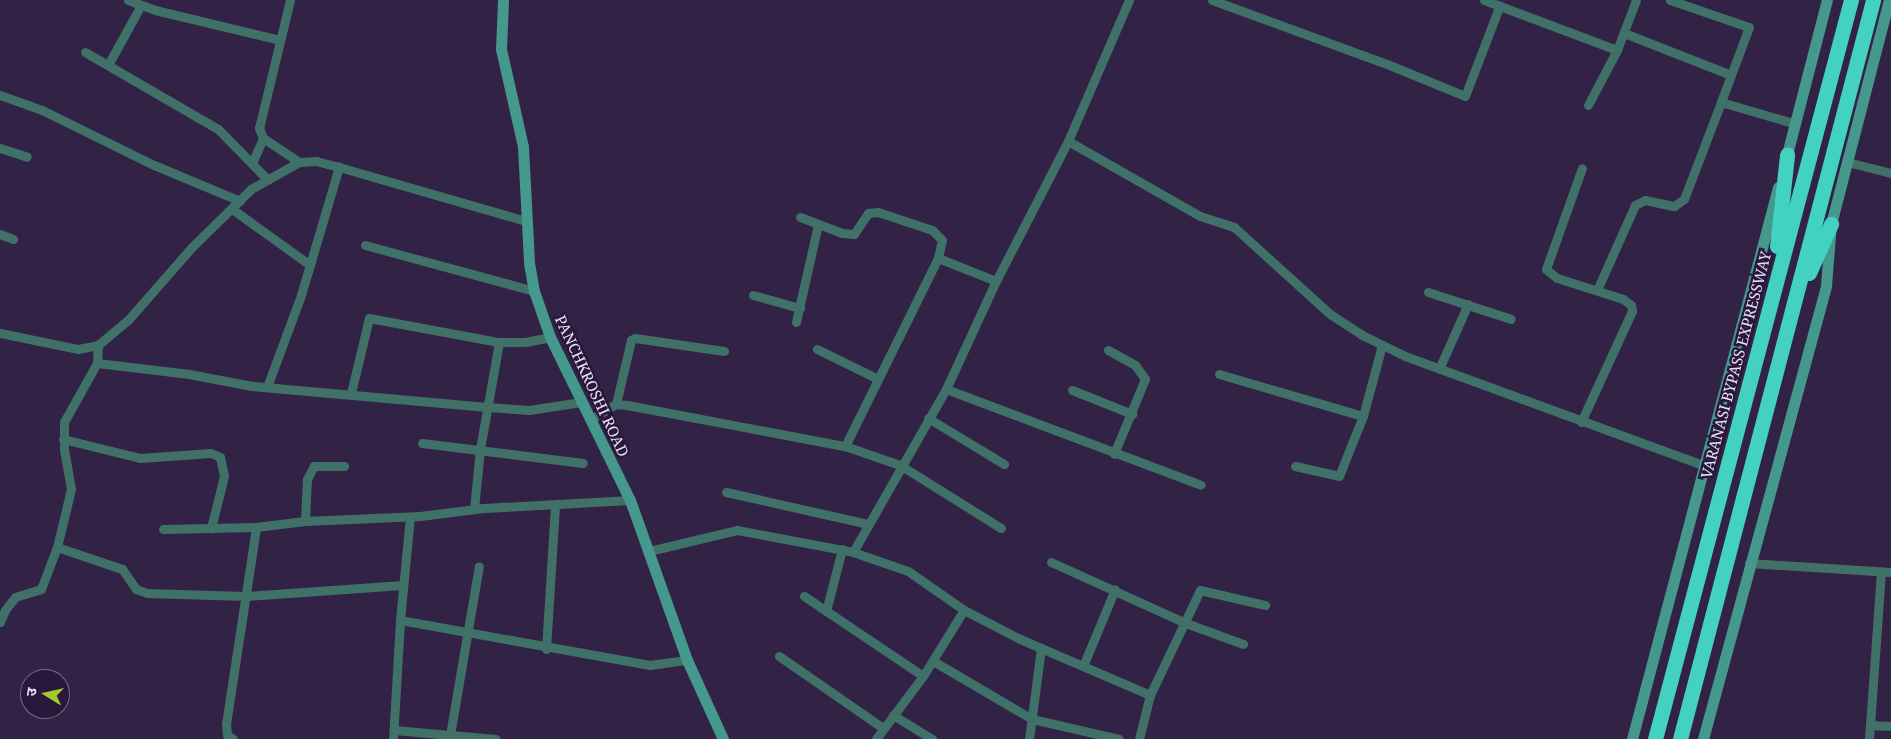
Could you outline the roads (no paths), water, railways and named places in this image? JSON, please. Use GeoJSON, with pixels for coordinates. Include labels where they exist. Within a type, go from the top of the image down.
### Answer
{"type":"FeatureCollection","features":[{"type":"Feature","properties":{"kind":"highway","name":"VARANASI BYPASS EXPRESSWAY"},"geometry":{"type":"LineString","coordinates":[[1655,739],[1851,0]]}},
{"type":"Feature","properties":{"kind":"highway"},"geometry":{"type":"LineString","coordinates":[[1680,739],[1873,0]]}},
{"type":"Feature","properties":{"kind":"highway"},"geometry":{"type":"LineString","coordinates":[[1766,317],[1787,156]]}},
{"type":"Feature","properties":{"kind":"highway"},"geometry":{"type":"LineString","coordinates":[[1792,311],[1831,224]]}},
{"type":"Feature","properties":{"kind":"street"},"geometry":{"type":"LineString","coordinates":[[128,0],[141,5],[280,40]]}},
{"type":"Feature","properties":{"kind":"street"},"geometry":{"type":"LineString","coordinates":[[290,0],[259,128],[263,138],[299,162]]}},
{"type":"Feature","properties":{"kind":"street","name":"PANCHKROSHI ROAD"},"geometry":{"type":"LineString","coordinates":[[503,0],[501,49],[524,147],[526,220],[534,290],[550,337],[630,500],[687,660],[723,739]]}},
{"type":"Feature","properties":{"kind":"street"},"geometry":{"type":"LineString","coordinates":[[853,552],[900,465],[946,389],[996,281],[1068,141],[1129,0]]}},
{"type":"Feature","properties":{"kind":"street"},"geometry":{"type":"LineString","coordinates":[[1212,0],[1388,64],[1465,96],[1500,6]]}},
{"type":"Feature","properties":{"kind":"street"},"geometry":{"type":"LineString","coordinates":[[1484,0],[1616,50]]}},
{"type":"Feature","properties":{"kind":"street"},"geometry":{"type":"LineString","coordinates":[[1588,106],[1624,33],[1636,0]]}},
{"type":"Feature","properties":{"kind":"street"},"geometry":{"type":"LineString","coordinates":[[1597,290],[1635,205],[1645,200],[1674,206],[1684,200],[1749,26],[1670,0]]}},
{"type":"Feature","properties":{"kind":"street"},"geometry":{"type":"LineString","coordinates":[[1632,739],[1706,466],[1827,0]]}},
{"type":"Feature","properties":{"kind":"street"},"geometry":{"type":"LineString","coordinates":[[1703,739],[1749,563],[1826,284],[1831,224],[1889,0]]}},
{"type":"Feature","properties":{"kind":"street"},"geometry":{"type":"LineString","coordinates":[[108,65],[141,5]]}},
{"type":"Feature","properties":{"kind":"street"},"geometry":{"type":"LineString","coordinates":[[1624,33],[1732,75]]}},
{"type":"Feature","properties":{"kind":"street"},"geometry":{"type":"LineString","coordinates":[[85,52],[218,129],[268,180]]}},
{"type":"Feature","properties":{"kind":"street"},"geometry":{"type":"LineString","coordinates":[[0,95],[42,110],[154,165],[240,201]]}},
{"type":"Feature","properties":{"kind":"street"},"geometry":{"type":"LineString","coordinates":[[1721,102],[1796,124]]}},
{"type":"Feature","properties":{"kind":"street"},"geometry":{"type":"LineString","coordinates":[[252,163],[263,138]]}},
{"type":"Feature","properties":{"kind":"street"},"geometry":{"type":"LineString","coordinates":[[1068,141],[1200,216],[1234,228],[1330,314],[1382,345],[1438,369],[1706,466]]}},
{"type":"Feature","properties":{"kind":"street"},"geometry":{"type":"LineString","coordinates":[[0,148],[27,158]]}},
{"type":"Feature","properties":{"kind":"street"},"geometry":{"type":"LineString","coordinates":[[0,333],[78,349],[98,345],[128,320],[192,247],[232,208],[268,180],[299,162],[316,161],[526,220]]}},
{"type":"Feature","properties":{"kind":"street"},"geometry":{"type":"LineString","coordinates":[[1847,162],[1891,173]]}},
{"type":"Feature","properties":{"kind":"street"},"geometry":{"type":"LineString","coordinates":[[267,387],[310,265],[339,167]]}},
{"type":"Feature","properties":{"kind":"street"},"geometry":{"type":"LineString","coordinates":[[1581,422],[1632,311],[1631,306],[1623,299],[1557,278],[1546,269],[1582,168]]}},
{"type":"Feature","properties":{"kind":"street"},"geometry":{"type":"LineString","coordinates":[[232,208],[310,265]]}},
{"type":"Feature","properties":{"kind":"street"},"geometry":{"type":"LineString","coordinates":[[800,218],[854,234],[868,213],[878,212],[938,234],[942,244],[938,258],[845,446]]}},
{"type":"Feature","properties":{"kind":"street"},"geometry":{"type":"LineString","coordinates":[[796,322],[818,224]]}},
{"type":"Feature","properties":{"kind":"street"},"geometry":{"type":"LineString","coordinates":[[0,234],[13,239]]}},
{"type":"Feature","properties":{"kind":"street"},"geometry":{"type":"LineString","coordinates":[[365,244],[534,290]]}},
{"type":"Feature","properties":{"kind":"street"},"geometry":{"type":"LineString","coordinates":[[938,258],[996,281]]}},
{"type":"Feature","properties":{"kind":"street"},"geometry":{"type":"LineString","coordinates":[[1428,292],[1511,319]]}},
{"type":"Feature","properties":{"kind":"street"},"geometry":{"type":"LineString","coordinates":[[753,295],[800,308]]}},
{"type":"Feature","properties":{"kind":"street"},"geometry":{"type":"LineString","coordinates":[[1438,369],[1468,304]]}},
{"type":"Feature","properties":{"kind":"street"},"geometry":{"type":"LineString","coordinates":[[352,393],[369,318],[499,342],[525,342],[550,337]]}},
{"type":"Feature","properties":{"kind":"street"},"geometry":{"type":"LineString","coordinates":[[616,404],[630,346],[635,338],[724,351]]}},
{"type":"Feature","properties":{"kind":"street"},"geometry":{"type":"LineString","coordinates":[[474,509],[480,448],[499,342]]}},
{"type":"Feature","properties":{"kind":"street"},"geometry":{"type":"LineString","coordinates":[[0,622],[5,610],[15,597],[41,589],[57,547],[71,489],[64,439],[67,412],[97,363],[98,345]]}},
{"type":"Feature","properties":{"kind":"street"},"geometry":{"type":"LineString","coordinates":[[1295,466],[1339,476],[1364,416],[1382,345]]}},
{"type":"Feature","properties":{"kind":"street"},"geometry":{"type":"LineString","coordinates":[[817,349],[878,379]]}},
{"type":"Feature","properties":{"kind":"street"},"geometry":{"type":"LineString","coordinates":[[1108,350],[1143,372],[1144,387],[1114,454]]}},
{"type":"Feature","properties":{"kind":"street"},"geometry":{"type":"LineString","coordinates":[[97,363],[267,387],[352,393],[487,407],[529,410],[581,402]]}},
{"type":"Feature","properties":{"kind":"street"},"geometry":{"type":"LineString","coordinates":[[1219,374],[1364,416]]}},
{"type":"Feature","properties":{"kind":"street"},"geometry":{"type":"LineString","coordinates":[[946,389],[1114,454],[1201,485]]}},
{"type":"Feature","properties":{"kind":"street"},"geometry":{"type":"LineString","coordinates":[[1072,390],[1132,414]]}},
{"type":"Feature","properties":{"kind":"street"},"geometry":{"type":"LineString","coordinates":[[590,420],[616,404],[845,446],[900,465],[1001,528]]}},
{"type":"Feature","properties":{"kind":"street"},"geometry":{"type":"LineString","coordinates":[[928,418],[1004,464]]}},
{"type":"Feature","properties":{"kind":"street"},"geometry":{"type":"LineString","coordinates":[[64,439],[140,458],[211,453],[220,457],[224,476],[211,528]]}},
{"type":"Feature","properties":{"kind":"street"},"geometry":{"type":"LineString","coordinates":[[422,443],[480,448],[584,463]]}},
{"type":"Feature","properties":{"kind":"street"},"geometry":{"type":"LineString","coordinates":[[305,521],[308,479],[314,466],[344,466]]}},
{"type":"Feature","properties":{"kind":"street"},"geometry":{"type":"LineString","coordinates":[[726,492],[868,524]]}},
{"type":"Feature","properties":{"kind":"street"},"geometry":{"type":"LineString","coordinates":[[163,529],[256,527],[305,521],[410,517],[474,509],[555,506],[630,500]]}},
{"type":"Feature","properties":{"kind":"street"},"geometry":{"type":"LineString","coordinates":[[546,649],[555,506]]}},
{"type":"Feature","properties":{"kind":"street"},"geometry":{"type":"LineString","coordinates":[[410,517],[400,620],[393,734],[450,735],[496,739]]}},
{"type":"Feature","properties":{"kind":"street"},"geometry":{"type":"LineString","coordinates":[[233,739],[227,735],[226,724],[256,527]]}},
{"type":"Feature","properties":{"kind":"street"},"geometry":{"type":"LineString","coordinates":[[649,551],[737,530],[853,552],[908,571],[964,610],[1042,648],[1150,696]]}},
{"type":"Feature","properties":{"kind":"street"},"geometry":{"type":"LineString","coordinates":[[57,547],[122,569],[141,592],[246,596],[404,585]]}},
{"type":"Feature","properties":{"kind":"street"},"geometry":{"type":"LineString","coordinates":[[826,611],[842,549]]}},
{"type":"Feature","properties":{"kind":"street"},"geometry":{"type":"LineString","coordinates":[[1051,562],[1115,589],[1183,622],[1243,644]]}},
{"type":"Feature","properties":{"kind":"street"},"geometry":{"type":"LineString","coordinates":[[1749,563],[1886,572],[1869,739]]}},
{"type":"Feature","properties":{"kind":"street"},"geometry":{"type":"LineString","coordinates":[[450,735],[479,566]]}},
{"type":"Feature","properties":{"kind":"street"},"geometry":{"type":"LineString","coordinates":[[1083,666],[1115,589]]}},
{"type":"Feature","properties":{"kind":"street"},"geometry":{"type":"LineString","coordinates":[[1139,739],[1150,696],[1196,594],[1203,589],[1265,605]]}},
{"type":"Feature","properties":{"kind":"street"},"geometry":{"type":"LineString","coordinates":[[804,596],[924,676]]}},
{"type":"Feature","properties":{"kind":"street"},"geometry":{"type":"LineString","coordinates":[[876,739],[924,676],[964,610]]}},
{"type":"Feature","properties":{"kind":"street"},"geometry":{"type":"LineString","coordinates":[[400,620],[468,630],[546,649],[650,665],[687,660]]}},
{"type":"Feature","properties":{"kind":"street"},"geometry":{"type":"LineString","coordinates":[[1029,739],[1042,648]]}},
{"type":"Feature","properties":{"kind":"street"},"geometry":{"type":"LineString","coordinates":[[779,656],[883,728]]}},
{"type":"Feature","properties":{"kind":"street"},"geometry":{"type":"LineString","coordinates":[[933,661],[1032,719],[1119,739]]}},
{"type":"Feature","properties":{"kind":"street"},"geometry":{"type":"LineString","coordinates":[[893,715],[932,739]]}},
{"type":"Feature","properties":{"kind":"street"},"geometry":{"type":"LineString","coordinates":[[1870,725],[1891,726]]}}]}
